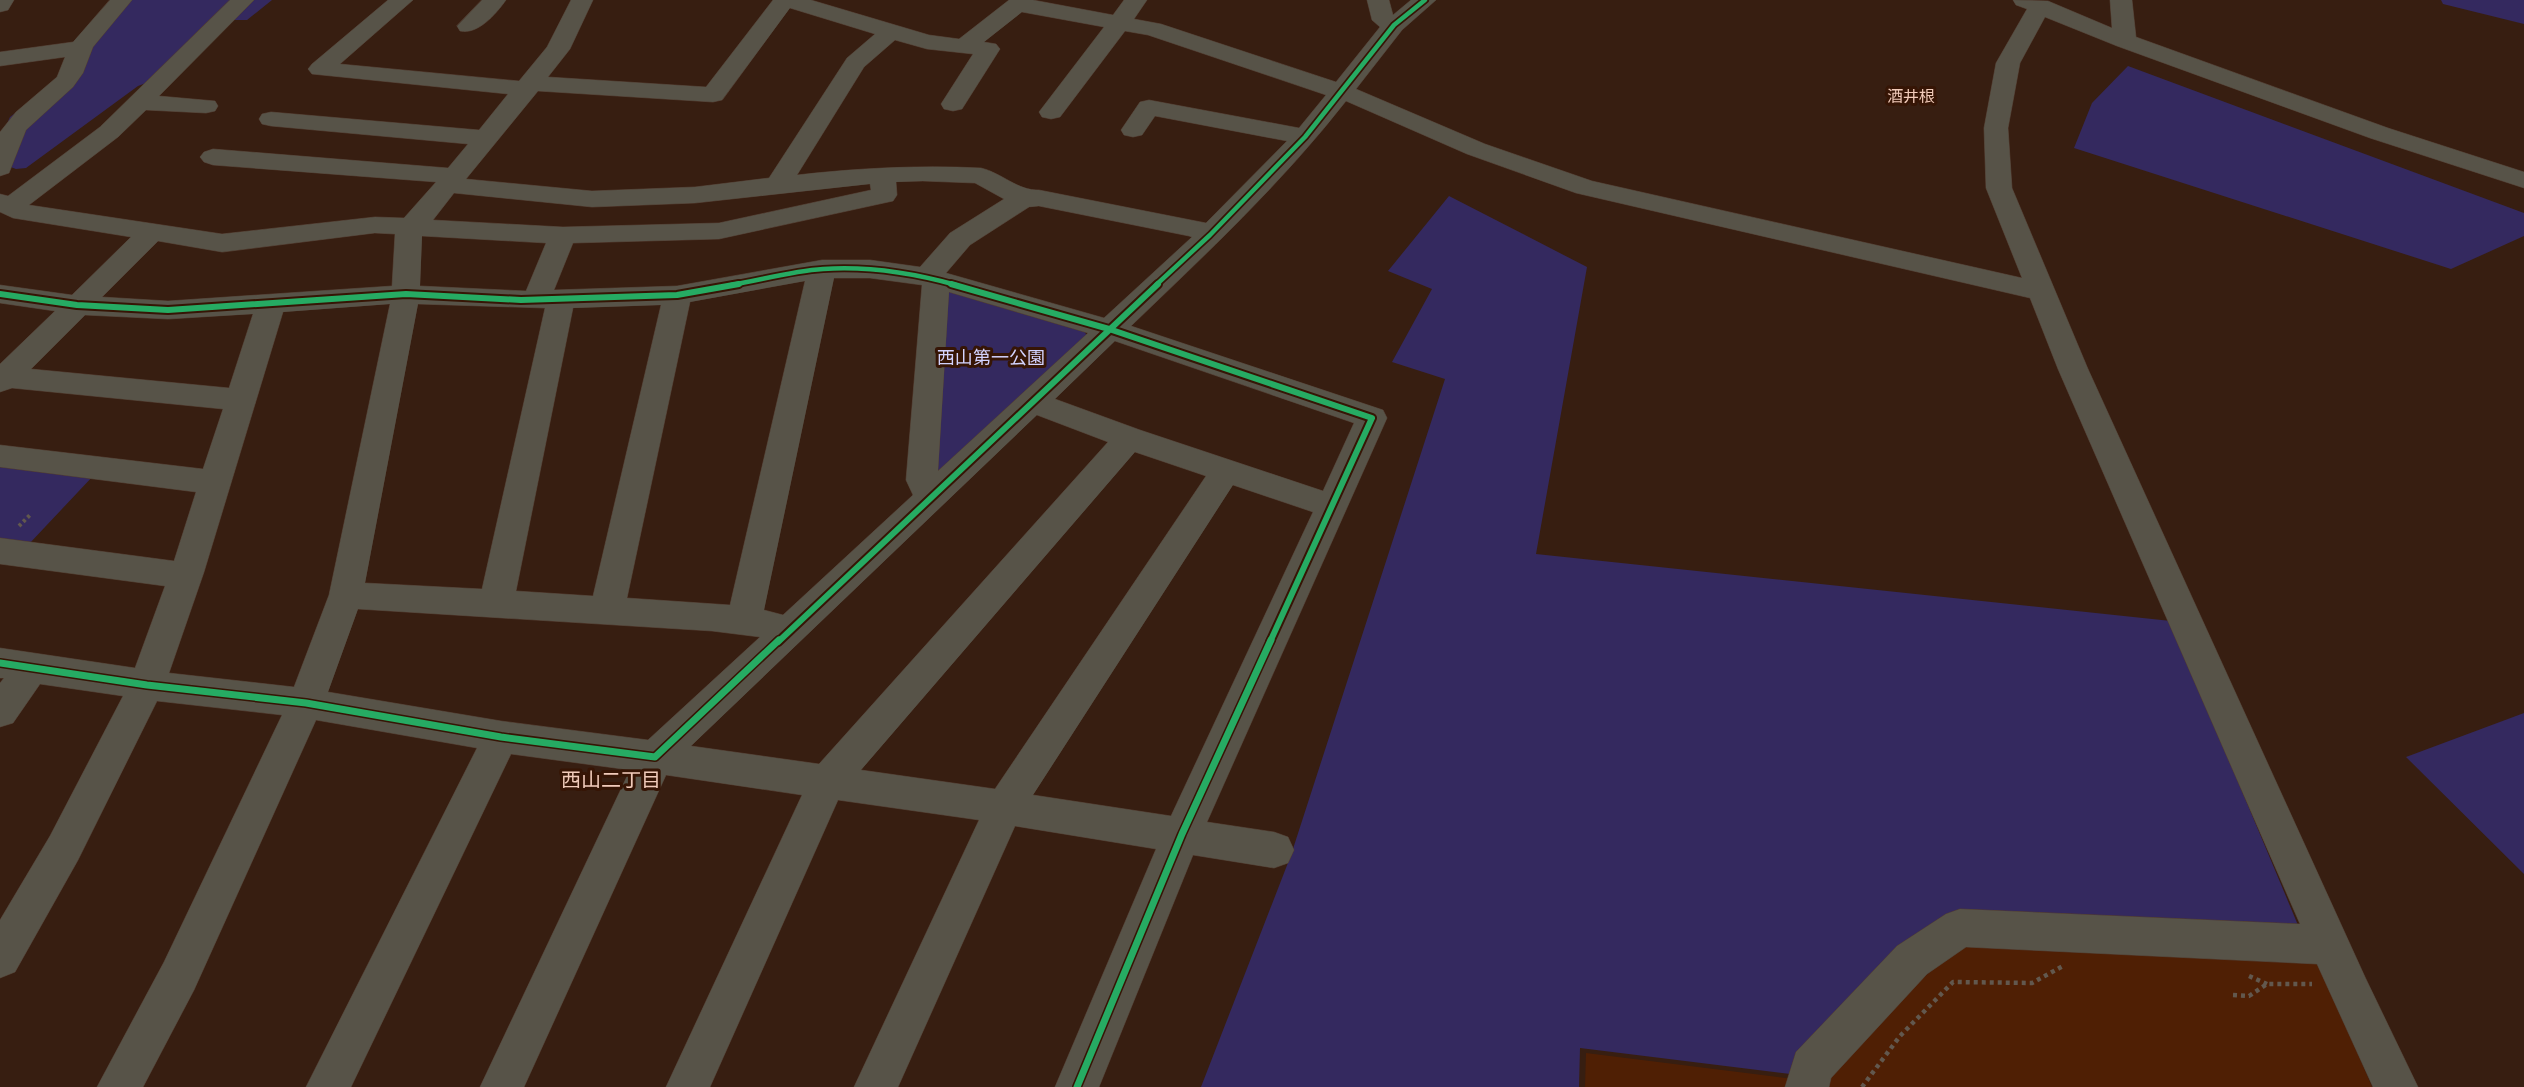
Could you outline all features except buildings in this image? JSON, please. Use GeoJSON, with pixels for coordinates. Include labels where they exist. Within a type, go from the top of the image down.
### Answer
{"type":"FeatureCollection","features":[{"type":"Feature","properties":{"kind":"street"},"geometry":{"type":"LineString","coordinates":[[0,5],[3,0]]}},
{"type":"Feature","properties":{"kind":"street"},"geometry":{"type":"LineString","coordinates":[[0,168],[7,140],[22,117],[63,85],[73,72],[81,48],[121,0]]}},
{"type":"Feature","properties":{"kind":"street"},"geometry":{"type":"LineString","coordinates":[[3,203],[109,132],[243,0]]}},
{"type":"Feature","properties":{"kind":"street"},"geometry":{"type":"LineString","coordinates":[[402,0],[320,69],[534,80],[713,95],[794,1],[927,42],[988,49],[953,104]]}},
{"type":"Feature","properties":{"kind":"street"},"geometry":{"type":"LineString","coordinates":[[468,26],[495,0]]}},
{"type":"Feature","properties":{"kind":"street"},"geometry":{"type":"LineString","coordinates":[[119,1087],[179,976],[306,703],[346,595],[406,294],[410,227],[419,220],[452,181],[558,49],[582,0]]}},
{"type":"Feature","properties":{"kind":"street"},"geometry":{"type":"LineString","coordinates":[[1051,112],[1136,0]]}},
{"type":"Feature","properties":{"kind":"street"},"geometry":{"type":"LineString","coordinates":[[502,1087],[655,757],[1210,235],[1305,136],[1341,92],[1386,12],[1425,0]]}},
{"type":"Feature","properties":{"kind":"street"},"geometry":{"type":"LineString","coordinates":[[2121,0],[2125,41]]}},
{"type":"Feature","properties":{"kind":"street"},"geometry":{"type":"LineString","coordinates":[[2396,1087],[2330,945],[2040,291],[1999,188],[1996,128],[2008,63],[2032,3],[2125,41],[2379,133],[2524,180]]}},
{"type":"Feature","properties":{"kind":"street"},"geometry":{"type":"LineString","coordinates":[[964,46],[1018,4],[1154,29],[1341,92],[1476,150],[1585,187],[2040,291]]}},
{"type":"Feature","properties":{"kind":"street"},"geometry":{"type":"LineString","coordinates":[[345,20],[373,24]]}},
{"type":"Feature","properties":{"kind":"street"},"geometry":{"type":"LineString","coordinates":[[777,185],[855,63],[891,31]]}},
{"type":"Feature","properties":{"kind":"street"},"geometry":{"type":"LineString","coordinates":[[0,59],[81,48]]}},
{"type":"Feature","properties":{"kind":"street"},"geometry":{"type":"LineString","coordinates":[[512,65],[534,80]]}},
{"type":"Feature","properties":{"kind":"street"},"geometry":{"type":"LineString","coordinates":[[140,102],[206,106]]}},
{"type":"Feature","properties":{"kind":"street"},"geometry":{"type":"LineString","coordinates":[[1133,130],[1149,107],[1305,136]]}},
{"type":"Feature","properties":{"kind":"street"},"geometry":{"type":"LineString","coordinates":[[271,119],[486,138]]}},
{"type":"Feature","properties":{"kind":"street"},"geometry":{"type":"LineString","coordinates":[[278,162],[320,123]]}},
{"type":"Feature","properties":{"kind":"street"},"geometry":{"type":"LineString","coordinates":[[213,157],[452,181],[592,199],[695,195],[923,172],[981,176],[1023,199]]}},
{"type":"Feature","properties":{"kind":"street"},"geometry":{"type":"LineString","coordinates":[[3,203],[22,212],[232,243],[351,227],[410,227],[563,235],[718,231],[884,195],[883,175]]}},
{"type":"Feature","properties":{"kind":"street"},"geometry":{"type":"LineString","coordinates":[[930,498],[922,480],[934,279],[960,239],[1023,199],[1039,198],[1197,229],[1210,235]]}},
{"type":"Feature","properties":{"kind":"street"},"geometry":{"type":"LineString","coordinates":[[3,379],[152,232]]}},
{"type":"Feature","properties":{"kind":"street"},"geometry":{"type":"LineString","coordinates":[[496,604],[549,299],[563,235]]}},
{"type":"Feature","properties":{"kind":"street"},"geometry":{"type":"LineString","coordinates":[[744,621],[822,269]]}},
{"type":"Feature","properties":{"kind":"street"},"geometry":{"type":"LineString","coordinates":[[0,294],[78,305],[168,310],[406,294],[549,299],[677,295],[822,269],[870,269],[934,279],[1109,329],[1372,418],[1182,834],[1077,1087]]}},
{"type":"Feature","properties":{"kind":"street"},"geometry":{"type":"LineString","coordinates":[[607,610],[677,295]]}},
{"type":"Feature","properties":{"kind":"street"},"geometry":{"type":"LineString","coordinates":[[0,958],[64,848],[147,685],[187,572],[214,479],[271,303]]}},
{"type":"Feature","properties":{"kind":"street"},"geometry":{"type":"LineString","coordinates":[[3,379],[240,400]]}},
{"type":"Feature","properties":{"kind":"street"},"geometry":{"type":"LineString","coordinates":[[1033,402],[1129,438],[1331,506]]}},
{"type":"Feature","properties":{"kind":"street"},"geometry":{"type":"LineString","coordinates":[[688,1087],[826,782],[1129,438]]}},
{"type":"Feature","properties":{"kind":"street"},"geometry":{"type":"LineString","coordinates":[[0,456],[200,481],[214,479]]}},
{"type":"Feature","properties":{"kind":"street"},"geometry":{"type":"LineString","coordinates":[[876,1087],[1004,807],[1226,471]]}},
{"type":"Feature","properties":{"kind":"street"},"geometry":{"type":"LineString","coordinates":[[0,551],[172,574],[187,572]]}},
{"type":"Feature","properties":{"kind":"street"},"geometry":{"type":"LineString","coordinates":[[346,595],[607,610],[744,621],[776,626],[790,632]]}},
{"type":"Feature","properties":{"kind":"street"},"geometry":{"type":"LineString","coordinates":[[0,711],[15,665],[147,685],[306,703],[501,737],[1004,807],[1274,850]]}},
{"type":"Feature","properties":{"kind":"street"},"geometry":{"type":"LineString","coordinates":[[328,1087],[501,737]]}},
{"type":"Feature","properties":{"kind":"street"},"geometry":{"type":"LineString","coordinates":[[1807,1087],[1811,1067],[1912,960],[1960,928],[2330,945]]}},
{"type":"Feature","properties":{"kind":"path"},"geometry":{"type":"LineString","coordinates":[[1862,1087],[1900,1036],[1953,982],[2032,983],[2064,965],[2075,965]]}},
{"type":"Feature","properties":{"kind":"path"},"geometry":{"type":"LineString","coordinates":[[2243,973],[2267,984],[2313,984]]}},
{"type":"Feature","properties":{"kind":"path"},"geometry":{"type":"LineString","coordinates":[[2233,996],[2249,996],[2267,984]]}},
{"type":"Feature","properties":{"kind":"shaded area"},"geometry":{"type":"Polygon","coordinates":[[[1965,943],[2300,954],[2321,967],[2372,1087],[1585,1087],[1586,1053],[1801,1080],[1965,943]]]}},
{"type":"Feature","properties":{"kind":"green space"},"geometry":{"type":"Polygon","coordinates":[[[126,0],[272,0],[247,20],[217,20],[154,80],[138,86],[26,168],[16,169],[0,163],[0,139],[10,117],[55,83],[126,0]]]}},
{"type":"Feature","properties":{"kind":"green space"},"geometry":{"type":"Polygon","coordinates":[[[2441,0],[2524,0],[2524,24],[2443,4],[2441,0]]]}},
{"type":"Feature","properties":{"kind":"green space"},"geometry":{"type":"Polygon","coordinates":[[[2128,66],[2524,213],[2524,236],[2451,269],[2074,148],[2092,103],[2128,66]]]}},
{"type":"Feature","properties":{"kind":"green space"},"geometry":{"type":"Polygon","coordinates":[[[1449,196],[1587,267],[1536,554],[2171,621],[2305,942],[1960,939],[1815,1077],[1580,1048],[1579,1087],[1201,1087],[1291,855],[1445,379],[1392,362],[1432,289],[1388,271],[1449,196]]]}},
{"type":"Feature","properties":{"kind":"green space","name":"西山第一公園"},"geometry":{"type":"Polygon","coordinates":[[[949,291],[1085,332],[1087,337],[937,478],[945,293],[949,291]]]}},
{"type":"Feature","properties":{"kind":"green space"},"geometry":{"type":"Polygon","coordinates":[[[0,465],[94,475],[29,544],[0,540],[0,465]]]}},
{"type":"Feature","properties":{"kind":"green space"},"geometry":{"type":"Polygon","coordinates":[[[2524,713],[2524,874],[2406,757],[2524,713]]]}},
{"type":"Feature","properties":{"kind":"cycle path"},"geometry":{"type":"LineString","coordinates":[[0,663],[147,685],[306,703],[501,737],[655,757],[1210,235],[1305,137],[1394,25],[1425,0]]}},
{"type":"Feature","properties":{"kind":"cycle path"},"geometry":{"type":"LineString","coordinates":[[0,294],[77,305],[168,310],[406,294],[521,300],[677,295],[822,269],[870,269],[927,277],[1109,329],[1372,418],[1182,834],[1077,1087]]}},
{"type":"Feature","properties":{"kind":"district","name":"酒井根"},"geometry":{"type":"Point","coordinates":[1911,96]}},
{"type":"Feature","properties":{"kind":"district","name":"西山二丁目"},"geometry":{"type":"Point","coordinates":[611,780]}}]}
